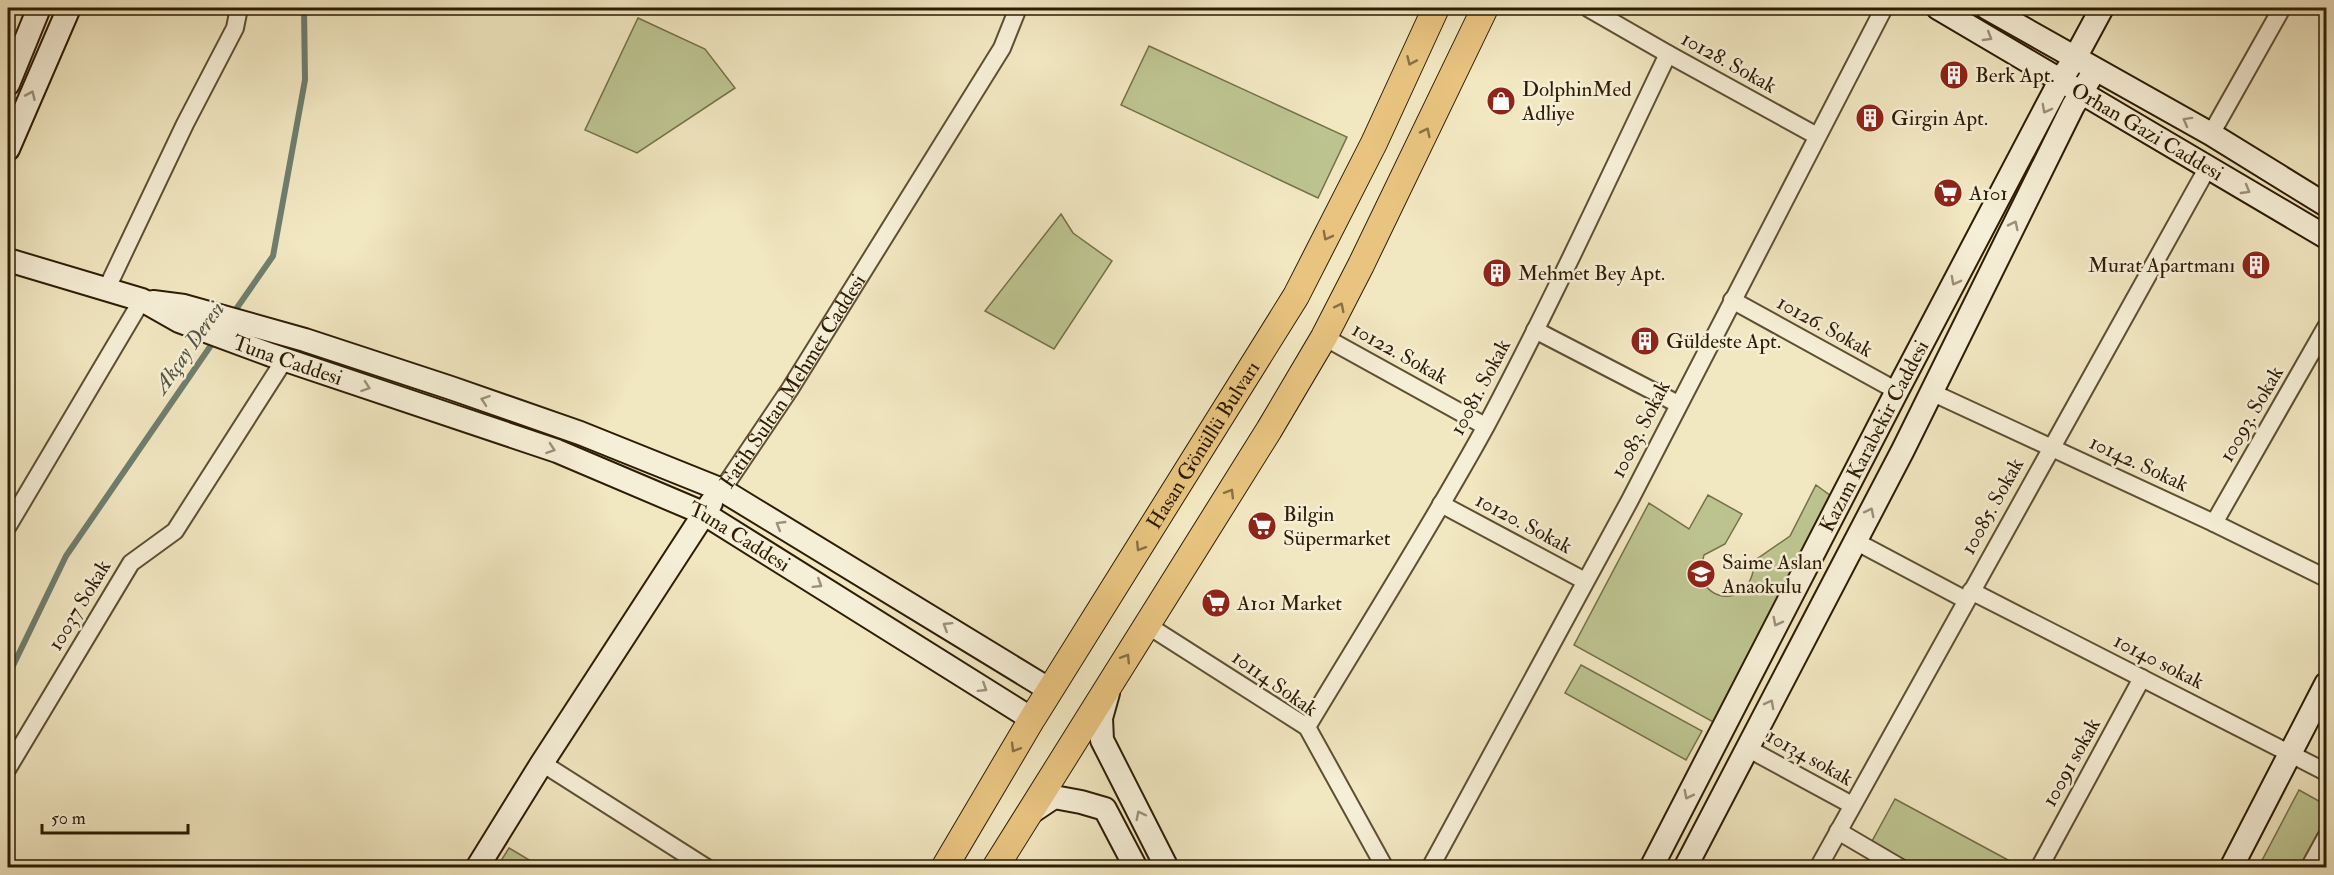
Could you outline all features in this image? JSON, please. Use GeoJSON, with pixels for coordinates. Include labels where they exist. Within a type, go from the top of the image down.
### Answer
{"type":"FeatureCollection","features":[{"type":"Feature","properties":{"kind":"main road","name":"Hasan Gönüllü Bulvarı"},"geometry":{"type":"LineString","coordinates":[[944,867],[1032,719],[1296,296],[1374,143],[1436,8]]}},
{"type":"Feature","properties":{"kind":"main road"},"geometry":{"type":"LineString","coordinates":[[995,867],[1269,430],[1324,337],[1485,8]]}},
{"type":"Feature","properties":{"kind":"street"},"geometry":{"type":"LineString","coordinates":[[8,84],[39,8]]}},
{"type":"Feature","properties":{"kind":"street"},"geometry":{"type":"LineString","coordinates":[[8,149],[69,8]]}},
{"type":"Feature","properties":{"kind":"street"},"geometry":{"type":"LineString","coordinates":[[107,288],[184,124],[235,28],[239,8]]}},
{"type":"Feature","properties":{"kind":"street","name":"Fatih Sultan Mehmet Caddesi"},"geometry":{"type":"LineString","coordinates":[[477,867],[703,513],[722,490],[802,370],[1002,48],[1018,8]]}},
{"type":"Feature","properties":{"kind":"street","name":"10128. Sokak"},"geometry":{"type":"LineString","coordinates":[[1588,8],[1817,136]]}},
{"type":"Feature","properties":{"kind":"street","name":"10083. Sokak"},"geometry":{"type":"LineString","coordinates":[[1430,867],[1630,500],[1884,8]]}},
{"type":"Feature","properties":{"kind":"street","name":"Orhan Gazi Caddesi"},"geometry":{"type":"LineString","coordinates":[[1938,8],[2326,237]]}},
{"type":"Feature","properties":{"kind":"street","name":"Orhan Gazi Caddesi"},"geometry":{"type":"LineString","coordinates":[[1987,8],[2211,134],[2326,206]]}},
{"type":"Feature","properties":{"kind":"street","name":"Kazım Karabekir Caddesi"},"geometry":{"type":"LineString","coordinates":[[1651,867],[1897,391],[2060,81],[2102,8]]}},
{"type":"Feature","properties":{"kind":"street"},"geometry":{"type":"LineString","coordinates":[[2211,134],[2282,8]]}},
{"type":"Feature","properties":{"kind":"street","name":"10081. Sokak"},"geometry":{"type":"LineString","coordinates":[[1307,727],[1441,504],[1485,426],[1535,330],[1668,54]]}},
{"type":"Feature","properties":{"kind":"street","name":"Kazım Karabekir Caddesi"},"geometry":{"type":"LineString","coordinates":[[1685,867],[1855,541],[2081,93],[2095,70]]}},
{"type":"Feature","properties":{"kind":"street","name":"10085. Sokak"},"geometry":{"type":"LineString","coordinates":[[1818,867],[2208,167]]}},
{"type":"Feature","properties":{"kind":"street","name":"Tuna Caddesi"},"geometry":{"type":"LineString","coordinates":[[8,260],[107,288],[181,313],[278,357],[557,451],[703,513],[1032,719]]}},
{"type":"Feature","properties":{"kind":"street"},"geometry":{"type":"LineString","coordinates":[[8,526],[142,300]]}},
{"type":"Feature","properties":{"kind":"street","name":"10126. Sokak"},"geometry":{"type":"LineString","coordinates":[[1732,300],[1897,391]]}},
{"type":"Feature","properties":{"kind":"street","name":"Tuna Caddesi"},"geometry":{"type":"LineString","coordinates":[[181,313],[285,335],[429,381],[580,433],[722,490],[1050,690]]}},
{"type":"Feature","properties":{"kind":"street","name":"10093. Sokak"},"geometry":{"type":"LineString","coordinates":[[2214,523],[2326,327]]}},
{"type":"Feature","properties":{"kind":"street"},"geometry":{"type":"LineString","coordinates":[[1535,330],[1678,404]]}},
{"type":"Feature","properties":{"kind":"street","name":"10122. Sokak"},"geometry":{"type":"LineString","coordinates":[[1324,337],[1485,426]]}},
{"type":"Feature","properties":{"kind":"street","name":"10037 Sokak"},"geometry":{"type":"LineString","coordinates":[[8,768],[131,563],[175,531],[278,357]]}},
{"type":"Feature","properties":{"kind":"street","name":"10142. Sokak"},"geometry":{"type":"LineString","coordinates":[[1931,392],[2214,523],[2326,578]]}},
{"type":"Feature","properties":{"kind":"street","name":"10120. Sokak"},"geometry":{"type":"LineString","coordinates":[[1441,504],[1585,581]]}},
{"type":"Feature","properties":{"kind":"street","name":"10140 sokak"},"geometry":{"type":"LineString","coordinates":[[1855,541],[2142,678],[2326,772]]}},
{"type":"Feature","properties":{"kind":"street","name":"10114 Sokak"},"geometry":{"type":"LineString","coordinates":[[1147,625],[1307,727],[1384,867]]}},
{"type":"Feature","properties":{"kind":"street","name":"10091 sokak"},"geometry":{"type":"LineString","coordinates":[[2039,867],[2142,678]]}},
{"type":"Feature","properties":{"kind":"street"},"geometry":{"type":"LineString","coordinates":[[1111,682],[1101,718],[1102,740],[1167,867]]}},
{"type":"Feature","properties":{"kind":"street"},"geometry":{"type":"LineString","coordinates":[[2231,867],[2326,684]]}},
{"type":"Feature","properties":{"kind":"street","name":"10134 sokak"},"geometry":{"type":"LineString","coordinates":[[1747,748],[1852,805]]}},
{"type":"Feature","properties":{"kind":"street"},"geometry":{"type":"LineString","coordinates":[[542,763],[706,867]]}},
{"type":"Feature","properties":{"kind":"street"},"geometry":{"type":"LineString","coordinates":[[1027,815],[1054,797],[1104,809],[1136,867]]}},
{"type":"Feature","properties":{"kind":"street"},"geometry":{"type":"LineString","coordinates":[[1838,831],[1901,867]]}},
{"type":"Feature","properties":{"kind":"street"},"geometry":{"type":"LineString","coordinates":[[2309,867],[2326,837]]}},
{"type":"Feature","properties":{"kind":"green space"},"geometry":{"type":"Polygon","coordinates":[[[638,18],[705,49],[735,88],[637,153],[585,130],[638,18]]]}},
{"type":"Feature","properties":{"kind":"green space"},"geometry":{"type":"Polygon","coordinates":[[[1149,46],[1347,137],[1318,198],[1121,105],[1149,46]]]}},
{"type":"Feature","properties":{"kind":"green space"},"geometry":{"type":"Polygon","coordinates":[[[1061,214],[1073,233],[1112,261],[1054,349],[985,311],[1061,214]]]}},
{"type":"Feature","properties":{"kind":"green space"},"geometry":{"type":"Polygon","coordinates":[[[1816,485],[1831,496],[1715,723],[1574,645],[1649,503],[1689,529],[1708,495],[1742,514],[1725,544],[1704,555],[1701,567],[1705,584],[1712,592],[1720,596],[1730,596],[1739,593],[1747,586],[1752,576],[1754,561],[1790,536],[1816,485]]]}},
{"type":"Feature","properties":{"kind":"green space"},"geometry":{"type":"Polygon","coordinates":[[[1581,665],[1702,731],[1686,760],[1565,693],[1581,665]]]}},
{"type":"Feature","properties":{"kind":"green space"},"geometry":{"type":"Polygon","coordinates":[[[2299,790],[2326,805],[2326,821],[2301,867],[2258,868],[2299,790]]]}},
{"type":"Feature","properties":{"kind":"green space"},"geometry":{"type":"Polygon","coordinates":[[[1895,799],[2021,867],[1916,867],[1871,843],[1895,799]]]}},
{"type":"Feature","properties":{"kind":"green space"},"geometry":{"type":"Polygon","coordinates":[[[509,848],[541,867],[497,867],[509,848]]]}},
{"type":"Feature","properties":{"kind":"waterway","name":"Akçay Deresi"},"geometry":{"type":"LineString","coordinates":[[232,315],[273,256],[305,80],[304,8]]}},
{"type":"Feature","properties":{"kind":"waterway","name":"Akçay Deresi"},"geometry":{"type":"LineString","coordinates":[[8,676],[66,556],[216,338]]}},
{"type":"Feature","properties":{"kind":"place","name":"Berk Apt."},"geometry":{"type":"Point","coordinates":[1954,75]}},
{"type":"Feature","properties":{"kind":"place","name":"DolphinMed Adliye"},"geometry":{"type":"Point","coordinates":[1501,101]}},
{"type":"Feature","properties":{"kind":"place","name":"Girgin Apt."},"geometry":{"type":"Point","coordinates":[1870,118]}},
{"type":"Feature","properties":{"kind":"place","name":"A101"},"geometry":{"type":"Point","coordinates":[1948,193]}},
{"type":"Feature","properties":{"kind":"place","name":"Murat Apartmanı"},"geometry":{"type":"Point","coordinates":[2256,265]}},
{"type":"Feature","properties":{"kind":"place","name":"Mehmet Bey Apt."},"geometry":{"type":"Point","coordinates":[1497,273]}},
{"type":"Feature","properties":{"kind":"place","name":"Güldeste Apt."},"geometry":{"type":"Point","coordinates":[1645,341]}},
{"type":"Feature","properties":{"kind":"place","name":"Bilgin Süpermarket"},"geometry":{"type":"Point","coordinates":[1262,526]}},
{"type":"Feature","properties":{"kind":"place","name":"Saime Aslan Anaokulu"},"geometry":{"type":"Point","coordinates":[1701,574]}},
{"type":"Feature","properties":{"kind":"place","name":"A101 Market"},"geometry":{"type":"Point","coordinates":[1216,603]}}]}
